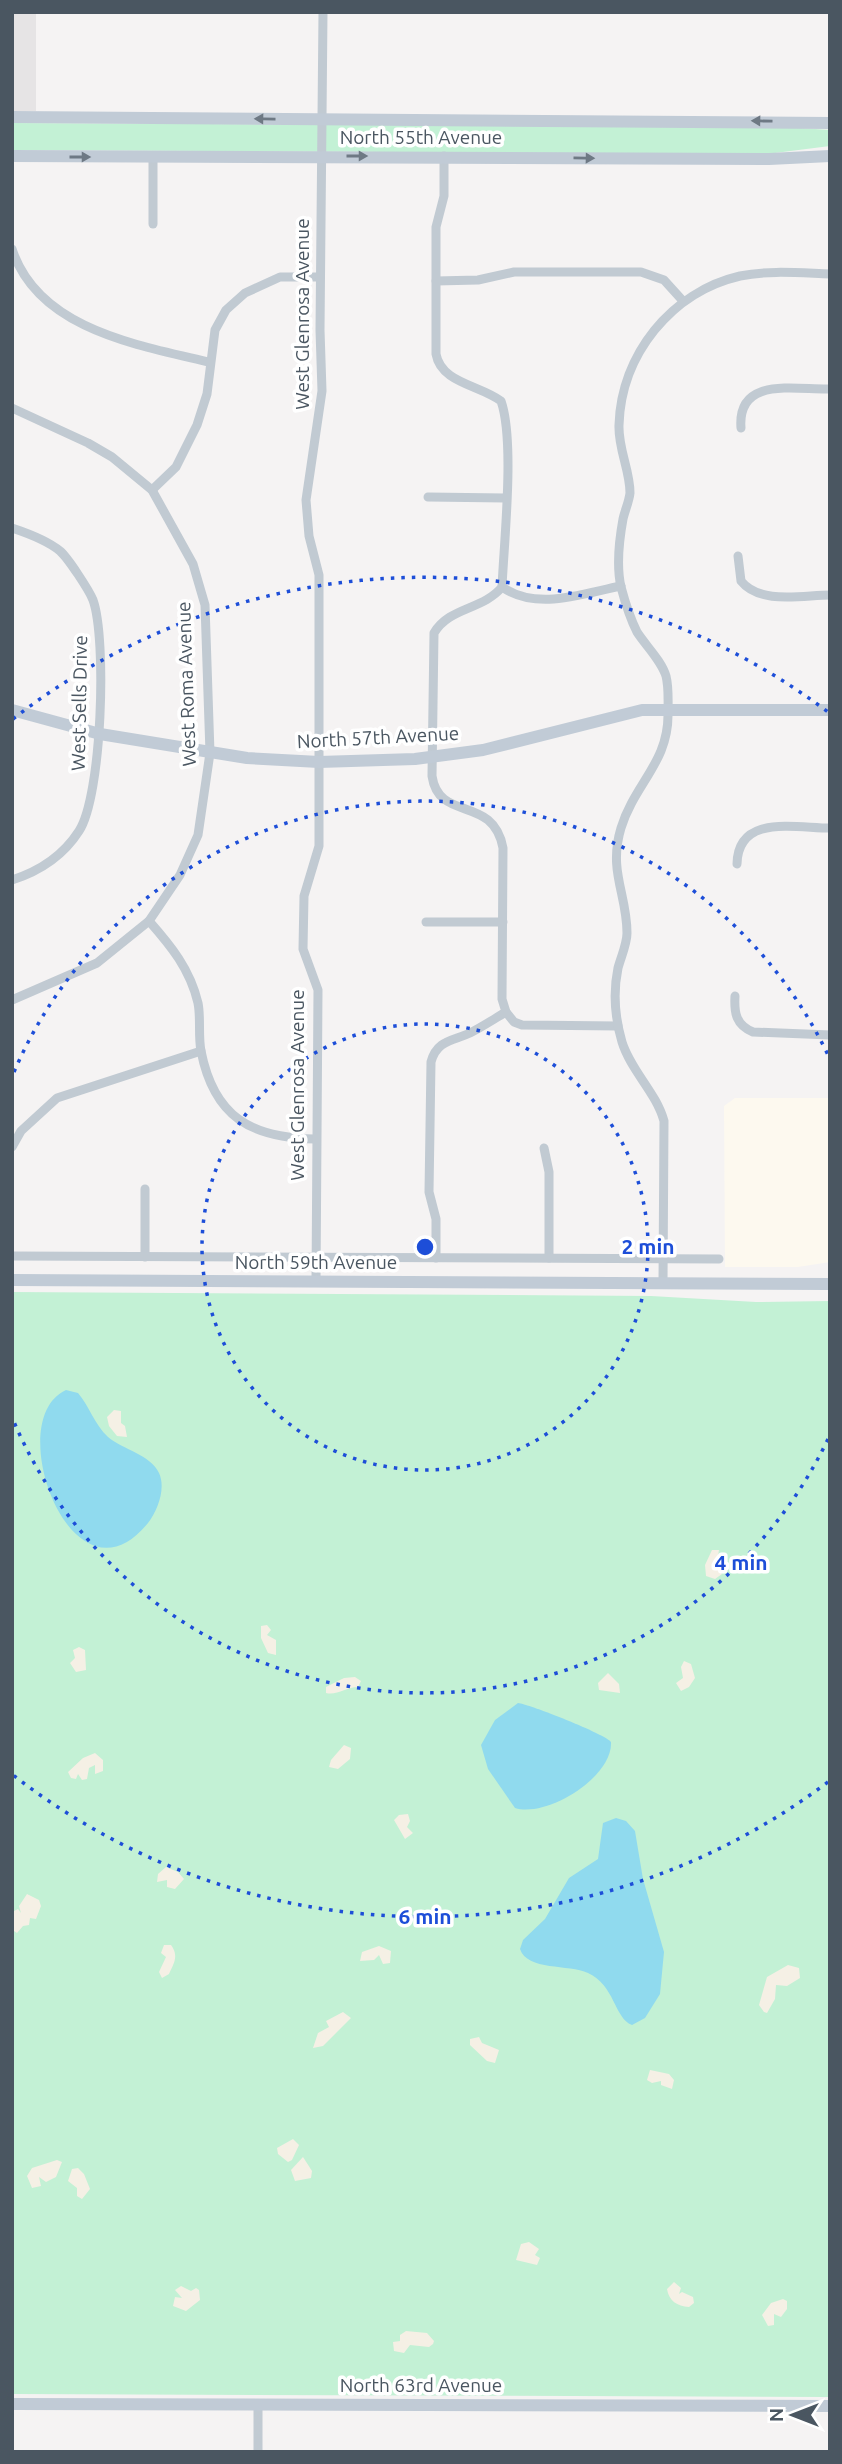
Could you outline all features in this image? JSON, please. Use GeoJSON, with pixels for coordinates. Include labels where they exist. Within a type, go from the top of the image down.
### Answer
{"type":"FeatureCollection","features":[{"type":"Feature","properties":{"kind":"street","name":"West Glenrosa Avenue"},"geometry":{"type":"LineString","coordinates":[[316,1282],[318,990],[303,948],[304,896],[319,846],[319,575],[309,536],[306,500],[322,391],[320,277],[323,12]]}},
{"type":"Feature","properties":{"kind":"street","name":"North 55th Avenue"},"geometry":{"type":"LineString","coordinates":[[12,117],[830,123]]}},
{"type":"Feature","properties":{"kind":"street","name":"North 55th Avenue"},"geometry":{"type":"LineString","coordinates":[[12,156],[769,159],[830,156]]}},
{"type":"Feature","properties":{"kind":"street"},"geometry":{"type":"LineString","coordinates":[[444,156],[444,196],[436,228],[438,365],[448,375],[489,392],[501,401],[505,412],[505,498],[502,587],[484,603],[449,616],[434,634],[432,757],[437,794],[447,802],[488,819],[500,831],[502,999],[506,1013],[514,1023],[522,1025],[618,1026]]}},
{"type":"Feature","properties":{"kind":"street"},"geometry":{"type":"LineString","coordinates":[[153,157],[153,225]]}},
{"type":"Feature","properties":{"kind":"street"},"geometry":{"type":"LineString","coordinates":[[12,249],[29,283],[48,303],[76,322],[160,350],[209,362]]}},
{"type":"Feature","properties":{"kind":"street"},"geometry":{"type":"LineString","coordinates":[[436,281],[478,280],[514,272],[640,272],[664,280],[683,301]]}},
{"type":"Feature","properties":{"kind":"street"},"geometry":{"type":"LineString","coordinates":[[663,1284],[664,1121],[660,1108],[635,1071],[618,1026],[615,983],[627,934],[617,883],[617,846],[635,793],[666,746],[668,710],[667,679],[636,629],[621,586],[621,534],[630,497],[629,477],[619,439],[621,403],[633,363],[646,342],[683,301],[711,286],[743,276],[830,274]]}},
{"type":"Feature","properties":{"kind":"street"},"geometry":{"type":"LineString","coordinates":[[152,490],[176,467],[197,425],[207,394],[215,330],[226,310],[245,293],[280,277],[320,277]]}},
{"type":"Feature","properties":{"kind":"street"},"geometry":{"type":"LineString","coordinates":[[741,428],[740,411],[746,401],[762,390],[830,390]]}},
{"type":"Feature","properties":{"kind":"street","name":"West Roma Avenue"},"geometry":{"type":"LineString","coordinates":[[12,408],[112,457],[152,490],[193,564],[205,605],[210,753],[198,835],[180,875],[149,921],[97,963],[12,1000]]}},
{"type":"Feature","properties":{"kind":"street"},"geometry":{"type":"LineString","coordinates":[[428,497],[505,498]]}},
{"type":"Feature","properties":{"kind":"street","name":"West Sells Drive"},"geometry":{"type":"LineString","coordinates":[[12,528],[61,551],[93,599],[99,635],[100,734],[94,793],[81,829],[61,855],[30,874],[12,880]]}},
{"type":"Feature","properties":{"kind":"street"},"geometry":{"type":"LineString","coordinates":[[738,556],[741,581],[753,592],[770,596],[830,595]]}},
{"type":"Feature","properties":{"kind":"street"},"geometry":{"type":"LineString","coordinates":[[502,587],[523,599],[540,600],[621,586]]}},
{"type":"Feature","properties":{"kind":"street","name":"North 57th Avenue"},"geometry":{"type":"LineString","coordinates":[[12,710],[100,734],[210,753],[319,762],[432,757],[492,748],[632,712],[830,710]]}},
{"type":"Feature","properties":{"kind":"street"},"geometry":{"type":"LineString","coordinates":[[737,864],[737,849],[743,839],[757,830],[830,828]]}},
{"type":"Feature","properties":{"kind":"street"},"geometry":{"type":"LineString","coordinates":[[149,921],[172,947],[186,969],[198,1003],[201,1051],[214,1091],[242,1122],[267,1135],[315,1139]]}},
{"type":"Feature","properties":{"kind":"street"},"geometry":{"type":"LineString","coordinates":[[426,922],[503,922]]}},
{"type":"Feature","properties":{"kind":"street"},"geometry":{"type":"LineString","coordinates":[[735,996],[734,1014],[746,1029],[753,1032],[830,1035]]}},
{"type":"Feature","properties":{"kind":"street"},"geometry":{"type":"LineString","coordinates":[[436,1258],[436,1219],[429,1192],[433,1054],[445,1041],[465,1035],[506,1013]]}},
{"type":"Feature","properties":{"kind":"street"},"geometry":{"type":"LineString","coordinates":[[12,1147],[21,1131],[57,1098],[201,1051]]}},
{"type":"Feature","properties":{"kind":"street"},"geometry":{"type":"LineString","coordinates":[[544,1148],[549,1172],[549,1258]]}},
{"type":"Feature","properties":{"kind":"street"},"geometry":{"type":"LineString","coordinates":[[145,1189],[145,1257]]}},
{"type":"Feature","properties":{"kind":"street","name":"North 59th Avenue"},"geometry":{"type":"LineString","coordinates":[[12,1256],[719,1259]]}},
{"type":"Feature","properties":{"kind":"street","name":"North 59th Avenue"},"geometry":{"type":"LineString","coordinates":[[12,1280],[830,1284]]}},
{"type":"Feature","properties":{"kind":"street","name":"North 63rd Avenue"},"geometry":{"type":"LineString","coordinates":[[12,2404],[830,2406]]}},
{"type":"Feature","properties":{"kind":"street"},"geometry":{"type":"LineString","coordinates":[[258,2404],[258,2452]]}},
{"type":"Feature","properties":{"kind":"shaded area"},"geometry":{"type":"Polygon","coordinates":[[[12,12],[36,12],[36,111],[12,111],[12,12]]]}},
{"type":"Feature","properties":{"kind":"shaded area"},"geometry":{"type":"Polygon","coordinates":[[[735,1098],[830,1098],[830,1262],[798,1267],[725,1267],[724,1106],[735,1098]]]}},
{"type":"Feature","properties":{"kind":"green space"},"geometry":{"type":"Polygon","coordinates":[[[12,123],[785,127],[830,130],[830,146],[767,154],[12,150],[12,123]]]}},
{"type":"Feature","properties":{"kind":"green space"},"geometry":{"type":"Polygon","coordinates":[[[12,1292],[651,1296],[756,1302],[830,1301],[830,2397],[12,2394],[12,1292]]]}},
{"type":"Feature","properties":{"kind":"sand"},"geometry":{"type":"Polygon","coordinates":[[[114,1410],[121,1411],[121,1423],[125,1426],[127,1437],[117,1436],[109,1426],[107,1417],[114,1410]]]}},
{"type":"Feature","properties":{"kind":"sand"},"geometry":{"type":"Polygon","coordinates":[[[712,1550],[719,1550],[716,1568],[722,1574],[715,1579],[706,1576],[705,1565],[712,1550]]]}},
{"type":"Feature","properties":{"kind":"sand"},"geometry":{"type":"Polygon","coordinates":[[[267,1625],[271,1630],[267,1635],[276,1640],[276,1655],[268,1653],[261,1638],[261,1626],[267,1625]]]}},
{"type":"Feature","properties":{"kind":"sand"},"geometry":{"type":"Polygon","coordinates":[[[79,1647],[85,1650],[86,1670],[76,1672],[70,1663],[75,1658],[73,1650],[79,1647]]]}},
{"type":"Feature","properties":{"kind":"sand"},"geometry":{"type":"Polygon","coordinates":[[[684,1661],[691,1664],[695,1678],[689,1687],[681,1691],[676,1683],[683,1678],[681,1667],[684,1661]]]}},
{"type":"Feature","properties":{"kind":"sand"},"geometry":{"type":"Polygon","coordinates":[[[608,1673],[619,1684],[620,1693],[599,1690],[598,1683],[608,1673]]]}},
{"type":"Feature","properties":{"kind":"sand"},"geometry":{"type":"Polygon","coordinates":[[[355,1677],[361,1681],[358,1687],[326,1693],[326,1687],[344,1678],[355,1677]]]}},
{"type":"Feature","properties":{"kind":"sand"},"geometry":{"type":"Polygon","coordinates":[[[344,1745],[351,1748],[350,1759],[338,1769],[329,1767],[331,1760],[344,1745]]]}},
{"type":"Feature","properties":{"kind":"sand"},"geometry":{"type":"Polygon","coordinates":[[[95,1753],[103,1760],[103,1771],[95,1774],[95,1765],[89,1768],[87,1779],[82,1780],[78,1774],[76,1779],[71,1778],[68,1772],[83,1758],[95,1753]]]}},
{"type":"Feature","properties":{"kind":"sand"},"geometry":{"type":"Polygon","coordinates":[[[408,1814],[410,1821],[407,1827],[413,1833],[405,1839],[394,1820],[399,1815],[408,1814]]]}},
{"type":"Feature","properties":{"kind":"sand"},"geometry":{"type":"Polygon","coordinates":[[[166,1867],[178,1872],[184,1879],[175,1889],[167,1887],[167,1880],[157,1882],[158,1874],[166,1867]]]}},
{"type":"Feature","properties":{"kind":"sand"},"geometry":{"type":"Polygon","coordinates":[[[27,1894],[39,1900],[41,1906],[36,1919],[30,1918],[29,1925],[23,1926],[17,1933],[14,1931],[12,1936],[12,1912],[18,1909],[21,1913],[19,1906],[27,1894]]]}},
{"type":"Feature","properties":{"kind":"sand"},"geometry":{"type":"Polygon","coordinates":[[[164,1945],[171,1945],[175,1956],[169,1974],[162,1978],[159,1972],[166,1957],[161,1953],[164,1945]]]}},
{"type":"Feature","properties":{"kind":"sand"},"geometry":{"type":"Polygon","coordinates":[[[379,1946],[391,1951],[390,1963],[383,1964],[379,1955],[374,1960],[360,1961],[362,1952],[379,1946]]]}},
{"type":"Feature","properties":{"kind":"sand"},"geometry":{"type":"Polygon","coordinates":[[[788,1965],[799,1968],[800,1978],[787,1986],[776,1985],[775,1999],[767,2013],[764,2012],[759,2005],[767,1977],[788,1965]]]}},
{"type":"Feature","properties":{"kind":"sand"},"geometry":{"type":"Polygon","coordinates":[[[343,2012],[351,2018],[323,2046],[313,2048],[318,2033],[329,2027],[326,2021],[343,2012]]]}},
{"type":"Feature","properties":{"kind":"sand"},"geometry":{"type":"Polygon","coordinates":[[[479,2037],[482,2043],[499,2050],[495,2063],[487,2061],[470,2045],[470,2039],[479,2037]]]}},
{"type":"Feature","properties":{"kind":"sand"},"geometry":{"type":"Polygon","coordinates":[[[650,2070],[669,2074],[674,2080],[672,2089],[661,2085],[661,2081],[652,2083],[647,2080],[650,2070]]]}},
{"type":"Feature","properties":{"kind":"sand"},"geometry":{"type":"Polygon","coordinates":[[[293,2139],[299,2145],[292,2160],[288,2162],[278,2154],[277,2148],[293,2139]]]}},
{"type":"Feature","properties":{"kind":"sand"},"geometry":{"type":"Polygon","coordinates":[[[303,2157],[312,2171],[311,2178],[295,2181],[291,2170],[303,2157]]]}},
{"type":"Feature","properties":{"kind":"sand"},"geometry":{"type":"Polygon","coordinates":[[[57,2160],[62,2162],[56,2177],[46,2182],[39,2177],[41,2186],[32,2188],[27,2176],[32,2168],[57,2160]]]}},
{"type":"Feature","properties":{"kind":"sand"},"geometry":{"type":"Polygon","coordinates":[[[78,2168],[84,2174],[90,2189],[82,2199],[77,2196],[77,2188],[68,2181],[72,2169],[78,2168]]]}},
{"type":"Feature","properties":{"kind":"sand"},"geometry":{"type":"Polygon","coordinates":[[[529,2242],[539,2249],[535,2255],[540,2258],[537,2265],[516,2260],[521,2244],[529,2242]]]}},
{"type":"Feature","properties":{"kind":"sand"},"geometry":{"type":"Polygon","coordinates":[[[674,2282],[681,2288],[679,2294],[682,2292],[693,2297],[694,2303],[689,2307],[677,2304],[670,2297],[667,2289],[674,2282]]]}},
{"type":"Feature","properties":{"kind":"sand"},"geometry":{"type":"Polygon","coordinates":[[[181,2286],[191,2291],[196,2288],[199,2290],[200,2300],[186,2311],[173,2306],[175,2297],[182,2298],[175,2290],[181,2286]]]}},
{"type":"Feature","properties":{"kind":"sand"},"geometry":{"type":"Polygon","coordinates":[[[783,2299],[787,2301],[787,2309],[781,2317],[774,2314],[774,2325],[768,2326],[762,2315],[771,2303],[783,2299]]]}},
{"type":"Feature","properties":{"kind":"sand"},"geometry":{"type":"Polygon","coordinates":[[[406,2331],[427,2333],[434,2341],[433,2344],[429,2347],[410,2345],[404,2353],[394,2351],[393,2342],[400,2341],[400,2335],[406,2331]]]}},
{"type":"Feature","properties":{"kind":"water"},"geometry":{"type":"Polygon","coordinates":[[[66,1390],[78,1393],[108,1437],[150,1461],[159,1473],[162,1485],[155,1512],[148,1523],[120,1545],[94,1546],[72,1530],[54,1503],[43,1470],[40,1437],[47,1408],[66,1390]]]}},
{"type":"Feature","properties":{"kind":"water"},"geometry":{"type":"Polygon","coordinates":[[[518,1703],[566,1720],[611,1742],[609,1755],[590,1781],[576,1792],[544,1807],[515,1808],[488,1769],[481,1745],[495,1720],[518,1703]]]}},
{"type":"Feature","properties":{"kind":"water"},"geometry":{"type":"Polygon","coordinates":[[[616,1818],[626,1821],[635,1831],[643,1879],[664,1952],[660,1994],[645,2018],[632,2025],[621,2016],[604,1985],[597,1978],[580,1970],[531,1961],[520,1949],[523,1940],[545,1919],[569,1878],[598,1859],[603,1823],[616,1818]]]}}]}
